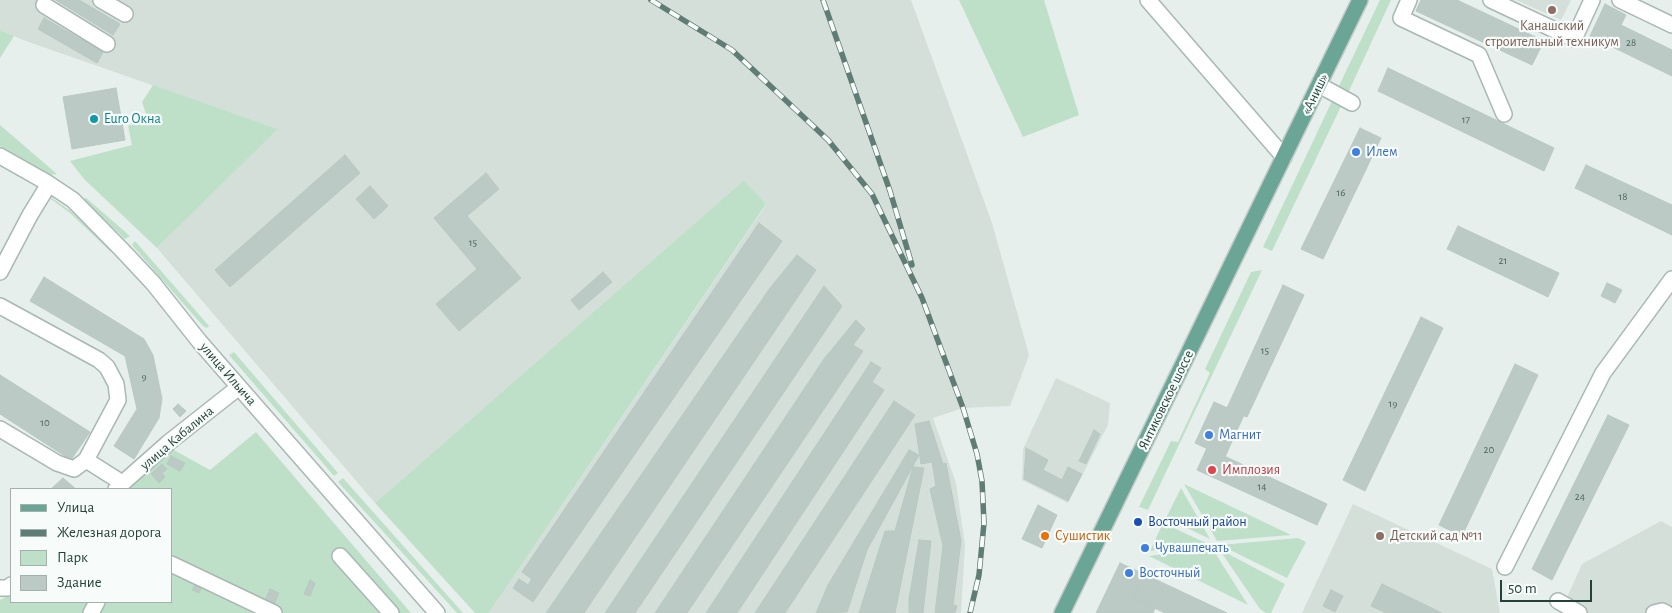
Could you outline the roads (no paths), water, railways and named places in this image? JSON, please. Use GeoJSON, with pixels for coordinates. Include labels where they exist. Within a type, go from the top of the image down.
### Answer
{"type":"FeatureCollection","features":[{"type":"Feature","properties":{"kind":"main road","name":"«Аниш»"},"geometry":{"type":"LineString","coordinates":[[1269,187],[1360,0]]}},
{"type":"Feature","properties":{"kind":"main road","name":"Янтиковское шоссе"},"geometry":{"type":"LineString","coordinates":[[1062,613],[1269,187]]}},
{"type":"Feature","properties":{"kind":"street"},"geometry":{"type":"LineString","coordinates":[[101,0],[124,14]]}},
{"type":"Feature","properties":{"kind":"street"},"geometry":{"type":"LineString","coordinates":[[1148,0],[1284,157]]}},
{"type":"Feature","properties":{"kind":"street"},"geometry":{"type":"LineString","coordinates":[[1409,0],[1401,18],[1478,55],[1504,114]]}},
{"type":"Feature","properties":{"kind":"street"},"geometry":{"type":"LineString","coordinates":[[1491,0],[1574,39],[1592,0]]}},
{"type":"Feature","properties":{"kind":"street"},"geometry":{"type":"LineString","coordinates":[[1620,0],[1672,25]]}},
{"type":"Feature","properties":{"kind":"street"},"geometry":{"type":"LineString","coordinates":[[44,5],[108,44]]}},
{"type":"Feature","properties":{"kind":"street"},"geometry":{"type":"LineString","coordinates":[[1319,85],[1352,103]]}},
{"type":"Feature","properties":{"kind":"street","name":"улица Ильича"},"geometry":{"type":"LineString","coordinates":[[0,156],[73,200],[122,250],[153,283],[199,341],[437,613]]}},
{"type":"Feature","properties":{"kind":"street"},"geometry":{"type":"LineString","coordinates":[[0,272],[49,184]]}},
{"type":"Feature","properties":{"kind":"street"},"geometry":{"type":"LineString","coordinates":[[1505,567],[1603,373],[1672,279]]}},
{"type":"Feature","properties":{"kind":"street"},"geometry":{"type":"LineString","coordinates":[[0,306],[99,360],[108,367],[116,384],[118,400],[86,460],[74,469],[57,463],[0,429]]}},
{"type":"Feature","properties":{"kind":"street","name":"улица Кабалина"},"geometry":{"type":"LineString","coordinates":[[119,487],[168,442],[239,387]]}},
{"type":"Feature","properties":{"kind":"street"},"geometry":{"type":"LineString","coordinates":[[86,460],[116,479],[119,487]]}},
{"type":"Feature","properties":{"kind":"street"},"geometry":{"type":"LineString","coordinates":[[340,556],[391,613]]}},
{"type":"Feature","properties":{"kind":"street"},"geometry":{"type":"LineString","coordinates":[[172,564],[274,613]]}},
{"type":"Feature","properties":{"kind":"street"},"geometry":{"type":"LineString","coordinates":[[1558,602],[1576,612]]}},
{"type":"Feature","properties":{"kind":"street"},"geometry":{"type":"LineString","coordinates":[[1654,613],[1662,611],[1666,613]]}},
{"type":"Feature","properties":{"kind":"railway"},"geometry":{"type":"LineString","coordinates":[[651,0],[732,50],[828,140],[872,194],[922,298],[963,408],[977,454],[982,481],[984,523],[979,575],[970,613]]}},
{"type":"Feature","properties":{"kind":"railway"},"geometry":{"type":"LineString","coordinates":[[823,0],[890,191],[912,265]]}},
{"type":"Feature","properties":{"kind":"place","name":"Канашский строительный техникум"},"geometry":{"type":"Point","coordinates":[1552,10]}},
{"type":"Feature","properties":{"kind":"place","name":"Euro Окна"},"geometry":{"type":"Point","coordinates":[94,119]}},
{"type":"Feature","properties":{"kind":"place","name":"Илем"},"geometry":{"type":"Point","coordinates":[1356,152]}},
{"type":"Feature","properties":{"kind":"place","name":"Магнит"},"geometry":{"type":"Point","coordinates":[1209,435]}},
{"type":"Feature","properties":{"kind":"place","name":"Имплозия"},"geometry":{"type":"Point","coordinates":[1212,470]}},
{"type":"Feature","properties":{"kind":"place","name":"Восточный район"},"geometry":{"type":"Point","coordinates":[1138,522]}},
{"type":"Feature","properties":{"kind":"place","name":"Сушистик"},"geometry":{"type":"Point","coordinates":[1045,536]}},
{"type":"Feature","properties":{"kind":"place","name":"Детский сад №11"},"geometry":{"type":"Point","coordinates":[1380,536]}},
{"type":"Feature","properties":{"kind":"place","name":"Чувашпечать"},"geometry":{"type":"Point","coordinates":[1145,548]}},
{"type":"Feature","properties":{"kind":"place","name":"Восточный"},"geometry":{"type":"Point","coordinates":[1129,573]}}]}
